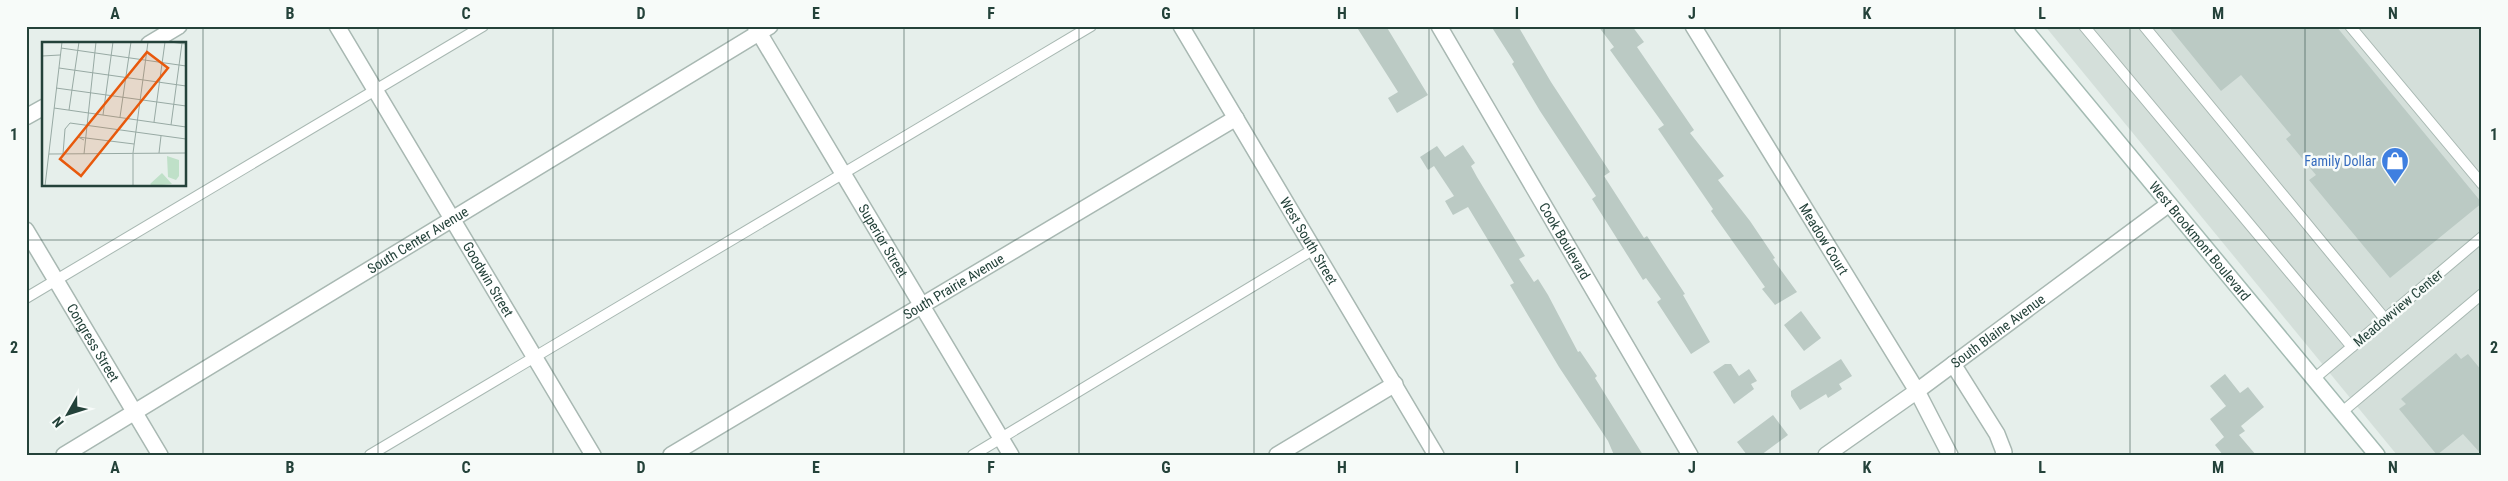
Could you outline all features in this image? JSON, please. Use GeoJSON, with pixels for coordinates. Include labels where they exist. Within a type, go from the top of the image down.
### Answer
{"type":"FeatureCollection","features":[{"type":"Feature","properties":{"kind":"street"},"geometry":{"type":"LineString","coordinates":[[152,42],[179,26]]}},
{"type":"Feature","properties":{"kind":"street","name":"Goodwin Street"},"geometry":{"type":"LineString","coordinates":[[337,26],[593,455]]}},
{"type":"Feature","properties":{"kind":"street","name":"West South Street"},"geometry":{"type":"LineString","coordinates":[[1181,26],[1436,455]]}},
{"type":"Feature","properties":{"kind":"street","name":"Cook Boulevard"},"geometry":{"type":"LineString","coordinates":[[1439,26],[1690,455]]}},
{"type":"Feature","properties":{"kind":"street","name":"Meadow Court"},"geometry":{"type":"LineString","coordinates":[[1693,26],[1917,391],[1950,455]]}},
{"type":"Feature","properties":{"kind":"street","name":"West Brookmont Boulevard"},"geometry":{"type":"LineString","coordinates":[[2022,26],[2377,455]]}},
{"type":"Feature","properties":{"kind":"street","name":"Superior Street"},"geometry":{"type":"LineString","coordinates":[[762,28],[843,174],[1011,455]]}},
{"type":"Feature","properties":{"kind":"street","name":"South Center Avenue"},"geometry":{"type":"LineString","coordinates":[[64,455],[762,28]]}},
{"type":"Feature","properties":{"kind":"street"},"geometry":{"type":"LineString","coordinates":[[26,117],[42,108]]}},
{"type":"Feature","properties":{"kind":"street","name":"South Prairie Avenue"},"geometry":{"type":"LineString","coordinates":[[671,455],[1236,118]]}},
{"type":"Feature","properties":{"kind":"street","name":"South Blaine Avenue"},"geometry":{"type":"LineString","coordinates":[[1826,455],[1917,391],[2170,204]]}},
{"type":"Feature","properties":{"kind":"street","name":"Congress Street"},"geometry":{"type":"LineString","coordinates":[[26,230],[160,455]]}},
{"type":"Feature","properties":{"kind":"street"},"geometry":{"type":"LineString","coordinates":[[1953,364],[1997,434],[2004,452],[2003,455]]}},
{"type":"Feature","properties":{"kind":"street"},"geometry":{"type":"LineString","coordinates":[[1277,455],[1394,384]]}},
{"type":"Feature","properties":{"kind":"lane"},"geometry":{"type":"LineString","coordinates":[[26,298],[482,26]]}},
{"type":"Feature","properties":{"kind":"lane"},"geometry":{"type":"LineString","coordinates":[[370,455],[1091,26]]}},
{"type":"Feature","properties":{"kind":"lane"},"geometry":{"type":"LineString","coordinates":[[2084,26],[2352,347]]}},
{"type":"Feature","properties":{"kind":"lane"},"geometry":{"type":"LineString","coordinates":[[2144,26],[2385,319]]}},
{"type":"Feature","properties":{"kind":"lane"},"geometry":{"type":"LineString","coordinates":[[2350,26],[2482,184]]}},
{"type":"Feature","properties":{"kind":"lane","name":"Meadowview Center"},"geometry":{"type":"LineString","coordinates":[[2315,378],[2482,237]]}},
{"type":"Feature","properties":{"kind":"lane"},"geometry":{"type":"LineString","coordinates":[[973,455],[1314,249]]}},
{"type":"Feature","properties":{"kind":"lane"},"geometry":{"type":"LineString","coordinates":[[2342,412],[2482,294]]}},
{"type":"Feature","properties":{"kind":"shaded area"},"geometry":{"type":"Polygon","coordinates":[[[2045,26],[2482,26],[2482,455],[2397,455],[2045,26]]]}},
{"type":"Feature","properties":{"kind":"building"},"geometry":{"type":"Polygon","coordinates":[[[1356,26],[1386,26],[1428,95],[1397,113],[1388,98],[1398,92],[1356,26]]]}},
{"type":"Feature","properties":{"kind":"building"},"geometry":{"type":"Polygon","coordinates":[[[1491,26],[1518,26],[1551,82],[1610,172],[1604,176],[1644,238],[1647,236],[1685,294],[1683,295],[1710,342],[1691,354],[1657,302],[1661,299],[1646,278],[1643,280],[1592,199],[1596,196],[1540,111],[1512,64],[1514,62],[1491,26]]]}},
{"type":"Feature","properties":{"kind":"building"},"geometry":{"type":"Polygon","coordinates":[[[1598,26],[1632,26],[1644,42],[1637,47],[1694,130],[1690,133],[1724,176],[1718,180],[1750,221],[1775,258],[1773,259],[1797,292],[1775,305],[1762,289],[1765,287],[1711,211],[1713,209],[1658,129],[1664,125],[1610,50],[1614,47],[1598,26]]]}},
{"type":"Feature","properties":{"kind":"building"},"geometry":{"type":"Polygon","coordinates":[[[2168,26],[2336,26],[2482,203],[2390,278],[2309,180],[2316,175],[2286,139],[2291,135],[2241,75],[2221,91],[2168,26]]]}},
{"type":"Feature","properties":{"kind":"building"},"geometry":{"type":"Polygon","coordinates":[[[1463,145],[1475,163],[1471,166],[1477,177],[1525,256],[1519,259],[1534,282],[1538,279],[1578,352],[1580,351],[1597,376],[1595,378],[1643,455],[1614,455],[1608,441],[1559,367],[1510,285],[1514,283],[1468,207],[1453,215],[1445,201],[1454,196],[1434,166],[1428,170],[1420,157],[1437,146],[1445,157],[1463,145]]]}},
{"type":"Feature","properties":{"kind":"building"},"geometry":{"type":"Polygon","coordinates":[[[1801,311],[1821,338],[1804,351],[1784,325],[1801,311]]]}},
{"type":"Feature","properties":{"kind":"building"},"geometry":{"type":"Polygon","coordinates":[[[2456,353],[2461,359],[2468,354],[2482,371],[2482,455],[2463,434],[2437,455],[2399,409],[2406,404],[2401,399],[2456,353]]]}},
{"type":"Feature","properties":{"kind":"building"},"geometry":{"type":"Polygon","coordinates":[[[1841,359],[1852,376],[1839,384],[1842,389],[1828,398],[1826,394],[1800,410],[1791,396],[1791,391],[1841,359]]]}},
{"type":"Feature","properties":{"kind":"building"},"geometry":{"type":"Polygon","coordinates":[[[1725,364],[1731,364],[1739,376],[1749,369],[1757,381],[1751,384],[1754,389],[1734,404],[1713,372],[1725,364]]]}},
{"type":"Feature","properties":{"kind":"building"},"geometry":{"type":"Polygon","coordinates":[[[2225,374],[2240,393],[2248,387],[2264,407],[2241,426],[2245,431],[2239,435],[2256,455],[2223,455],[2215,445],[2224,437],[2210,419],[2226,406],[2210,386],[2225,374]]]}},
{"type":"Feature","properties":{"kind":"building"},"geometry":{"type":"Polygon","coordinates":[[[1773,415],[1788,435],[1761,455],[1747,455],[1737,442],[1773,415]]]}},
{"type":"Feature","properties":{"kind":"place","name":"Family Dollar"},"geometry":{"type":"Point","coordinates":[2395,185]}}]}
